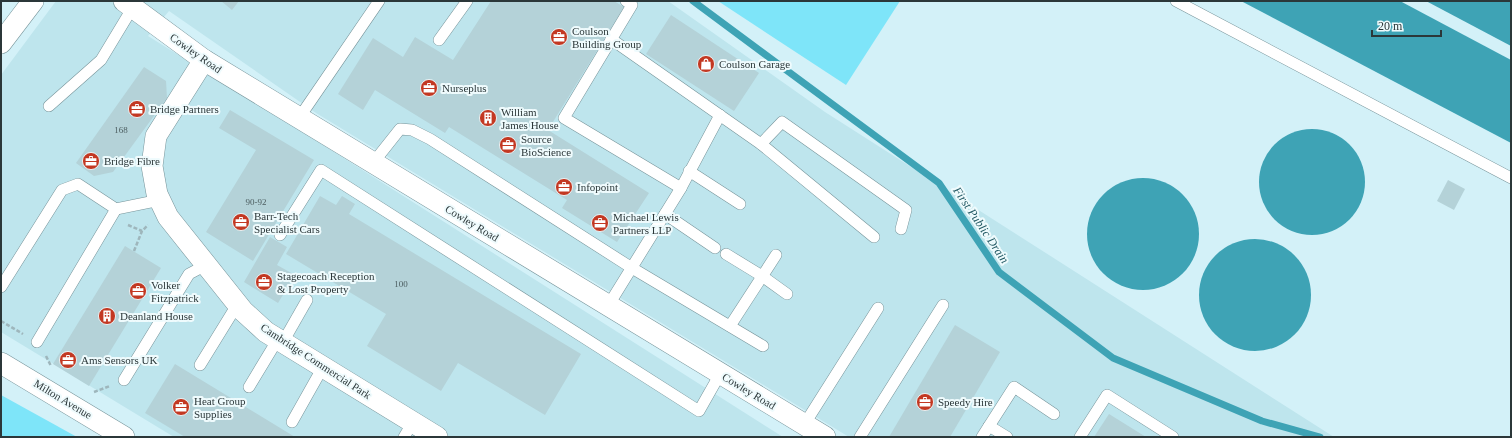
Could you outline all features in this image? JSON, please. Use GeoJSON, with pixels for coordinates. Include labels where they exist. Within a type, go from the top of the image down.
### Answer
{"type":"FeatureCollection","features":[{"type":"Feature","properties":{"kind":"street"},"geometry":{"type":"LineString","coordinates":[[1,43],[33,1]]}},
{"type":"Feature","properties":{"kind":"street","name":"Cowley Road"},"geometry":{"type":"LineString","coordinates":[[129,4],[204,60],[825,437]]}},
{"type":"Feature","properties":{"kind":"street","name":"Cambridge Commercial Park"},"geometry":{"type":"LineString","coordinates":[[204,60],[156,136],[152,166],[157,194],[168,217],[237,305],[266,332],[323,367],[409,430],[437,437]]}},
{"type":"Feature","properties":{"kind":"street","name":"Milton Avenue"},"geometry":{"type":"LineString","coordinates":[[1,363],[124,437]]}},
{"type":"Feature","properties":{"kind":"lane"},"geometry":{"type":"LineString","coordinates":[[299,118],[379,1]]}},
{"type":"Feature","properties":{"kind":"lane"},"geometry":{"type":"LineString","coordinates":[[439,40],[467,1]]}},
{"type":"Feature","properties":{"kind":"lane"},"geometry":{"type":"LineString","coordinates":[[626,1],[632,5],[564,118],[681,188]]}},
{"type":"Feature","properties":{"kind":"lane"},"geometry":{"type":"LineString","coordinates":[[1176,1],[1511,178]]}},
{"type":"Feature","properties":{"kind":"lane"},"geometry":{"type":"LineString","coordinates":[[49,106],[101,60],[129,4]]}},
{"type":"Feature","properties":{"kind":"lane"},"geometry":{"type":"LineString","coordinates":[[612,39],[761,144],[874,237]]}},
{"type":"Feature","properties":{"kind":"lane"},"geometry":{"type":"LineString","coordinates":[[608,306],[681,188],[720,115]]}},
{"type":"Feature","properties":{"kind":"lane"},"geometry":{"type":"LineString","coordinates":[[761,144],[782,122],[906,210],[900,229]]}},
{"type":"Feature","properties":{"kind":"lane"},"geometry":{"type":"LineString","coordinates":[[373,163],[400,129],[412,130],[430,139],[632,268],[763,346]]}},
{"type":"Feature","properties":{"kind":"lane"},"geometry":{"type":"LineString","coordinates":[[280,235],[321,170],[699,411],[720,374]]}},
{"type":"Feature","properties":{"kind":"lane"},"geometry":{"type":"LineString","coordinates":[[689,171],[740,204]]}},
{"type":"Feature","properties":{"kind":"lane"},"geometry":{"type":"LineString","coordinates":[[1,287],[62,190],[78,184],[116,209],[162,204]]}},
{"type":"Feature","properties":{"kind":"lane"},"geometry":{"type":"LineString","coordinates":[[37,342],[116,209]]}},
{"type":"Feature","properties":{"kind":"lane"},"geometry":{"type":"LineString","coordinates":[[665,214],[715,248]]}},
{"type":"Feature","properties":{"kind":"lane"},"geometry":{"type":"LineString","coordinates":[[726,254],[762,276],[787,294]]}},
{"type":"Feature","properties":{"kind":"lane"},"geometry":{"type":"LineString","coordinates":[[730,326],[776,256]]}},
{"type":"Feature","properties":{"kind":"lane"},"geometry":{"type":"LineString","coordinates":[[124,380],[190,274],[206,265]]}},
{"type":"Feature","properties":{"kind":"lane"},"geometry":{"type":"LineString","coordinates":[[249,387],[307,300]]}},
{"type":"Feature","properties":{"kind":"lane"},"geometry":{"type":"LineString","coordinates":[[200,365],[237,305]]}},
{"type":"Feature","properties":{"kind":"lane"},"geometry":{"type":"LineString","coordinates":[[860,437],[943,305]]}},
{"type":"Feature","properties":{"kind":"lane"},"geometry":{"type":"LineString","coordinates":[[804,425],[878,308]]}},
{"type":"Feature","properties":{"kind":"lane"},"geometry":{"type":"LineString","coordinates":[[292,422],[323,367]]}},
{"type":"Feature","properties":{"kind":"lane"},"geometry":{"type":"LineString","coordinates":[[982,437],[1014,387],[1054,414]]}},
{"type":"Feature","properties":{"kind":"lane"},"geometry":{"type":"LineString","coordinates":[[1080,437],[1107,395],[1173,437]]}},
{"type":"Feature","properties":{"kind":"lane"},"geometry":{"type":"LineString","coordinates":[[989,426],[1007,437]]}},
{"type":"Feature","properties":{"kind":"path"},"geometry":{"type":"LineString","coordinates":[[134,251],[142,231],[162,204]]}},
{"type":"Feature","properties":{"kind":"path"},"geometry":{"type":"LineString","coordinates":[[90,394],[124,380]]}},
{"type":"Feature","properties":{"kind":"shaded area"},"geometry":{"type":"Polygon","coordinates":[[[56,1],[668,1],[825,112],[1334,437],[849,437],[316,113],[169,11],[148,36],[323,145],[783,437],[174,437],[1,332],[1,75],[56,1]]]}},
{"type":"Feature","properties":{"kind":"shaded area"},"geometry":{"type":"Polygon","coordinates":[[[718,1],[900,1],[846,85],[718,1]]]}},
{"type":"Feature","properties":{"kind":"shaded area"},"geometry":{"type":"Polygon","coordinates":[[[1241,1],[1400,1],[1511,60],[1511,143],[1241,1]]]}},
{"type":"Feature","properties":{"kind":"shaded area"},"geometry":{"type":"Polygon","coordinates":[[[1426,1],[1511,1],[1511,46],[1426,1]]]}},
{"type":"Feature","properties":{"kind":"shaded area"},"geometry":{"type":"Polygon","coordinates":[[[1312,129],[1332,133],[1350,144],[1361,162],[1365,182],[1361,202],[1350,220],[1332,231],[1312,235],[1292,231],[1274,220],[1263,202],[1259,182],[1263,162],[1274,144],[1292,133],[1312,129]]]}},
{"type":"Feature","properties":{"kind":"shaded area"},"geometry":{"type":"Polygon","coordinates":[[[1143,178],[1164,182],[1182,195],[1195,213],[1199,234],[1195,255],[1182,273],[1164,286],[1143,290],[1122,286],[1104,273],[1091,255],[1087,234],[1091,213],[1104,195],[1122,182],[1143,178]]]}},
{"type":"Feature","properties":{"kind":"shaded area"},"geometry":{"type":"Polygon","coordinates":[[[1255,239],[1266,240],[1276,244],[1286,249],[1294,256],[1301,264],[1306,274],[1310,284],[1310,306],[1306,316],[1301,326],[1294,334],[1286,341],[1276,346],[1266,350],[1255,351],[1244,350],[1234,346],[1224,341],[1216,334],[1209,326],[1204,316],[1200,306],[1199,295],[1200,284],[1204,274],[1209,264],[1216,256],[1224,249],[1234,244],[1244,240],[1255,239]]]}},
{"type":"Feature","properties":{"kind":"shaded area"},"geometry":{"type":"Polygon","coordinates":[[[1,395],[77,437],[1,437],[1,395]]]}},
{"type":"Feature","properties":{"kind":"building"},"geometry":{"type":"Polygon","coordinates":[[[221,1],[239,1],[232,10],[221,1]]]}},
{"type":"Feature","properties":{"kind":"building","name":"William James House"},"geometry":{"type":"Polygon","coordinates":[[[491,1],[614,1],[624,7],[548,130],[649,193],[617,242],[562,208],[567,200],[449,127],[445,133],[375,90],[363,110],[338,94],[373,38],[403,57],[415,37],[453,60],[491,1]]]}},
{"type":"Feature","properties":{"kind":"building"},"geometry":{"type":"Polygon","coordinates":[[[671,15],[759,73],[734,111],[646,54],[671,15]]]}},
{"type":"Feature","properties":{"kind":"building"},"geometry":{"type":"Polygon","coordinates":[[[144,67],[166,81],[167,98],[113,172],[94,176],[76,163],[144,67]]]}},
{"type":"Feature","properties":{"kind":"building"},"geometry":{"type":"Polygon","coordinates":[[[230,110],[314,160],[253,261],[206,232],[256,150],[219,128],[230,110]]]}},
{"type":"Feature","properties":{"kind":"building"},"geometry":{"type":"Polygon","coordinates":[[[1448,180],[1465,189],[1454,210],[1437,201],[1448,180]]]}},
{"type":"Feature","properties":{"kind":"building"},"geometry":{"type":"Polygon","coordinates":[[[320,196],[336,205],[342,196],[355,204],[349,214],[581,354],[545,415],[458,363],[441,391],[367,346],[386,314],[286,254],[320,196]]]}},
{"type":"Feature","properties":{"kind":"building"},"geometry":{"type":"Polygon","coordinates":[[[270,237],[287,247],[277,265],[295,275],[278,303],[244,282],[270,237]]]}},
{"type":"Feature","properties":{"kind":"building","name":"Deanland House"},"geometry":{"type":"Polygon","coordinates":[[[125,246],[161,268],[89,386],[53,364],[125,246]]]}},
{"type":"Feature","properties":{"kind":"building"},"geometry":{"type":"Polygon","coordinates":[[[955,325],[1000,352],[950,437],[889,437],[955,325]]]}},
{"type":"Feature","properties":{"kind":"building"},"geometry":{"type":"Polygon","coordinates":[[[175,364],[295,437],[185,437],[145,413],[175,364]]]}},
{"type":"Feature","properties":{"kind":"building"},"geometry":{"type":"Polygon","coordinates":[[[1109,414],[1146,437],[1094,437],[1109,414]]]}},
{"type":"Feature","properties":{"kind":"waterway","name":"First Public Drain"},"geometry":{"type":"LineString","coordinates":[[693,1],[939,183],[999,272],[1113,358],[1262,421],[1320,437]]}},
{"type":"Feature","properties":{"kind":"place","name":"Coulson Building Group"},"geometry":{"type":"Point","coordinates":[559,37]}},
{"type":"Feature","properties":{"kind":"place","name":"Coulson Garage"},"geometry":{"type":"Point","coordinates":[706,64]}},
{"type":"Feature","properties":{"kind":"place","name":"Nurseplus"},"geometry":{"type":"Point","coordinates":[429,88]}},
{"type":"Feature","properties":{"kind":"place","name":"Bridge Partners"},"geometry":{"type":"Point","coordinates":[137,109]}},
{"type":"Feature","properties":{"kind":"place","name":"William James House"},"geometry":{"type":"Point","coordinates":[488,118]}},
{"type":"Feature","properties":{"kind":"place","name":"Source BioScience"},"geometry":{"type":"Point","coordinates":[508,145]}},
{"type":"Feature","properties":{"kind":"place","name":"Bridge Fibre"},"geometry":{"type":"Point","coordinates":[91,161]}},
{"type":"Feature","properties":{"kind":"place","name":"Infopoint"},"geometry":{"type":"Point","coordinates":[564,187]}},
{"type":"Feature","properties":{"kind":"place","name":"Barr-Tech Specialist Cars"},"geometry":{"type":"Point","coordinates":[241,222]}},
{"type":"Feature","properties":{"kind":"place","name":"Michael Lewis Partners LLP"},"geometry":{"type":"Point","coordinates":[600,223]}},
{"type":"Feature","properties":{"kind":"place","name":"Stagecoach Reception & Lost Property"},"geometry":{"type":"Point","coordinates":[264,282]}},
{"type":"Feature","properties":{"kind":"place","name":"Volker Fitzpatrick"},"geometry":{"type":"Point","coordinates":[138,291]}},
{"type":"Feature","properties":{"kind":"place","name":"Deanland House"},"geometry":{"type":"Point","coordinates":[107,316]}},
{"type":"Feature","properties":{"kind":"place","name":"Ams Sensors UK"},"geometry":{"type":"Point","coordinates":[68,360]}},
{"type":"Feature","properties":{"kind":"place","name":"Speedy Hire"},"geometry":{"type":"Point","coordinates":[925,402]}},
{"type":"Feature","properties":{"kind":"place","name":"Heat Group Supplies"},"geometry":{"type":"Point","coordinates":[181,407]}}]}
